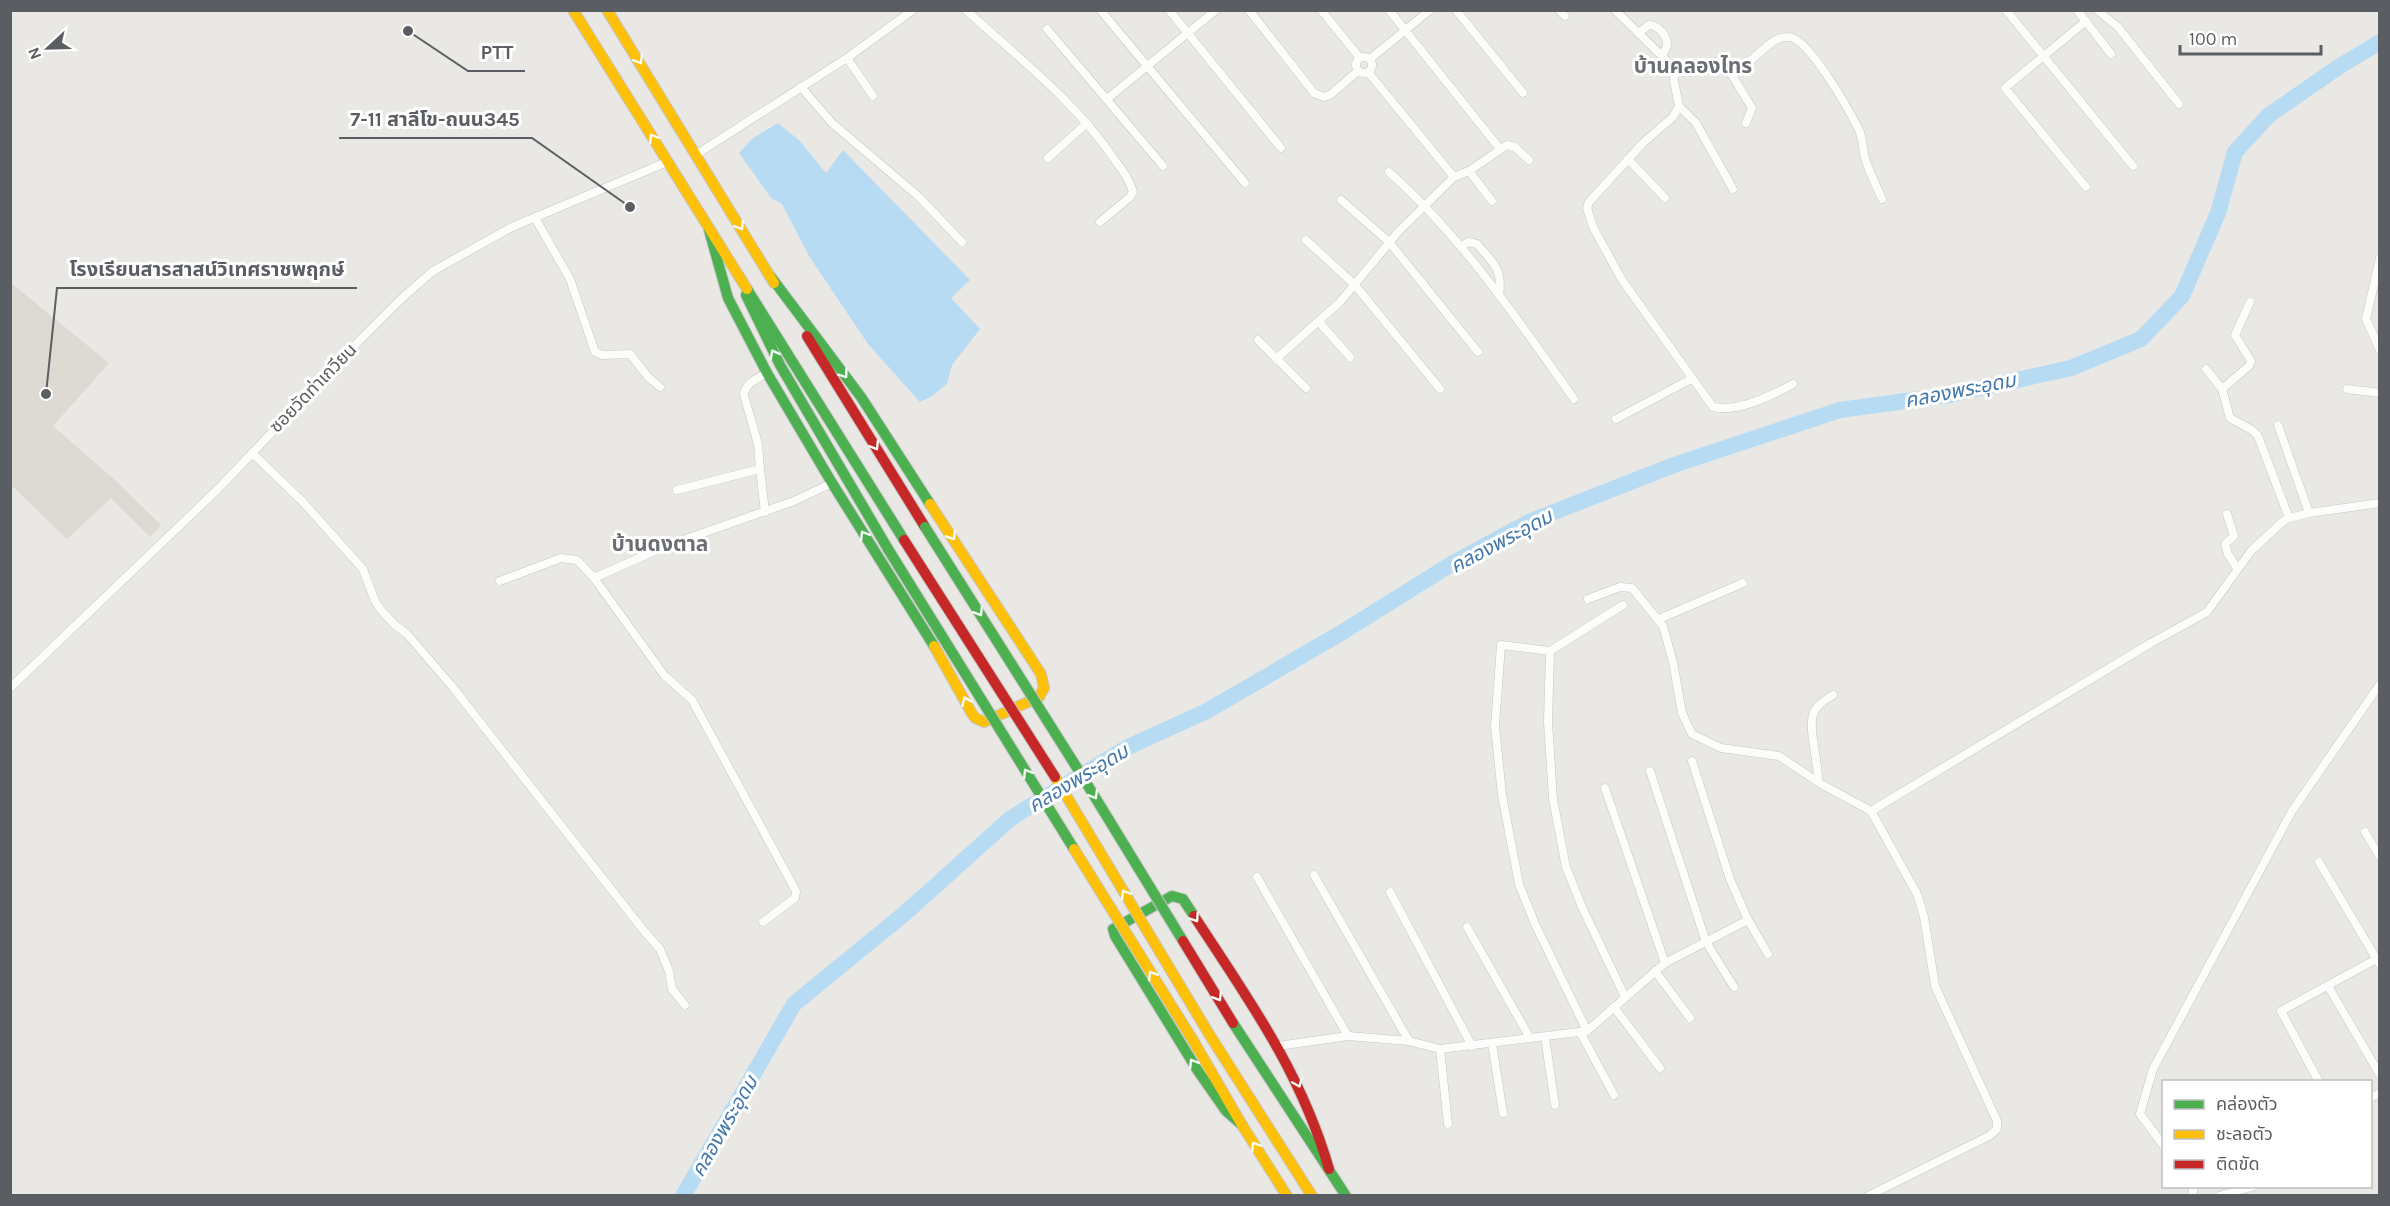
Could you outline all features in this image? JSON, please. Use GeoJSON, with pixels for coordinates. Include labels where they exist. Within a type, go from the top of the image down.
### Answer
{"type":"FeatureCollection","features":[{"type":"Feature","properties":{"kind":"main road"},"geometry":{"type":"LineString","coordinates":[[573,10],[709,230],[1059,783],[1209,1034],[1312,1196]]}},
{"type":"Feature","properties":{"kind":"main road"},"geometry":{"type":"LineString","coordinates":[[608,10],[1233,1023],[1346,1196]]}},
{"type":"Feature","properties":{"kind":"main road"},"geometry":{"type":"LineString","coordinates":[[709,230],[728,298],[767,373],[832,483],[954,679],[975,718],[984,722],[1039,697],[1044,688],[1044,682],[1035,664],[861,397],[771,277]]}},
{"type":"Feature","properties":{"kind":"main road"},"geometry":{"type":"LineString","coordinates":[[739,277],[760,327],[780,365],[888,549],[1287,1196]]}},
{"type":"Feature","properties":{"kind":"main road"},"geometry":{"type":"LineString","coordinates":[[1242,1125],[1226,1111],[1198,1071],[1115,936],[1113,929],[1117,925],[1172,896],[1178,896],[1183,900],[1295,1075],[1324,1147],[1329,1169]]}},
{"type":"Feature","properties":{"kind":"street"},"geometry":{"type":"LineString","coordinates":[[697,154],[848,58],[913,10]]}},
{"type":"Feature","properties":{"kind":"street"},"geometry":{"type":"LineString","coordinates":[[966,10],[1088,123],[1128,178],[1132,192],[1130,197],[1100,222]]}},
{"type":"Feature","properties":{"kind":"street"},"geometry":{"type":"LineString","coordinates":[[1168,10],[1281,148]]}},
{"type":"Feature","properties":{"kind":"street"},"geometry":{"type":"LineString","coordinates":[[1107,99],[1216,10]]}},
{"type":"Feature","properties":{"kind":"street"},"geometry":{"type":"LineString","coordinates":[[1249,10],[1314,93],[1324,97],[1358,71]]}},
{"type":"Feature","properties":{"kind":"street"},"geometry":{"type":"LineString","coordinates":[[1321,10],[1360,58]]}},
{"type":"Feature","properties":{"kind":"street"},"geometry":{"type":"LineString","coordinates":[[1389,10],[1500,149]]}},
{"type":"Feature","properties":{"kind":"street"},"geometry":{"type":"LineString","coordinates":[[1370,59],[1430,10]]}},
{"type":"Feature","properties":{"kind":"street"},"geometry":{"type":"LineString","coordinates":[[1456,10],[1523,93]]}},
{"type":"Feature","properties":{"kind":"street"},"geometry":{"type":"LineString","coordinates":[[2006,10],[2133,166]]}},
{"type":"Feature","properties":{"kind":"street"},"geometry":{"type":"LineString","coordinates":[[2077,10],[2111,54]]}},
{"type":"Feature","properties":{"kind":"street"},"geometry":{"type":"LineString","coordinates":[[2097,10],[2123,32],[2179,104]]}},
{"type":"Feature","properties":{"kind":"street"},"geometry":{"type":"LineString","coordinates":[[1102,12],[1245,183]]}},
{"type":"Feature","properties":{"kind":"street"},"geometry":{"type":"LineString","coordinates":[[1617,12],[1675,69],[1684,72],[1715,62],[1727,67],[1741,66],[1782,38],[1792,37],[1799,41],[1826,75],[1859,130],[1866,163],[1882,199]]}},
{"type":"Feature","properties":{"kind":"street"},"geometry":{"type":"LineString","coordinates":[[2086,21],[2005,88],[2086,187]]}},
{"type":"Feature","properties":{"kind":"street"},"geometry":{"type":"LineString","coordinates":[[1638,33],[1649,26],[1654,26],[1664,35],[1667,46],[1662,56]]}},
{"type":"Feature","properties":{"kind":"street"},"geometry":{"type":"LineString","coordinates":[[1047,28],[1163,165]]}},
{"type":"Feature","properties":{"kind":"street"},"geometry":{"type":"LineString","coordinates":[[848,58],[873,96]]}},
{"type":"Feature","properties":{"kind":"street"},"geometry":{"type":"LineString","coordinates":[[1358,71],[1356,64],[1360,58],[1370,59]]}},
{"type":"Feature","properties":{"kind":"street"},"geometry":{"type":"LineString","coordinates":[[1358,71],[1365,74],[1368,72],[1372,66],[1370,59]]}},
{"type":"Feature","properties":{"kind":"street"},"geometry":{"type":"LineString","coordinates":[[1727,67],[1752,108],[1746,123]]}},
{"type":"Feature","properties":{"kind":"street"},"geometry":{"type":"LineString","coordinates":[[1675,69],[1674,81],[1679,106],[1696,123],[1733,189]]}},
{"type":"Feature","properties":{"kind":"street"},"geometry":{"type":"LineString","coordinates":[[1368,72],[1454,177]]}},
{"type":"Feature","properties":{"kind":"street"},"geometry":{"type":"LineString","coordinates":[[801,87],[832,123],[918,196],[962,242]]}},
{"type":"Feature","properties":{"kind":"street"},"geometry":{"type":"LineString","coordinates":[[1679,106],[1673,117],[1653,133],[1589,202],[1588,216],[1622,280],[1713,407],[1721,409],[1766,398],[1792,384]]}},
{"type":"Feature","properties":{"kind":"street"},"geometry":{"type":"LineString","coordinates":[[1048,158],[1088,123]]}},
{"type":"Feature","properties":{"kind":"street"},"geometry":{"type":"LineString","coordinates":[[1276,358],[1319,322],[1355,285],[1425,204],[1454,177],[1469,171],[1500,149],[1512,145],[1528,160]]}},
{"type":"Feature","properties":{"kind":"street"},"geometry":{"type":"LineString","coordinates":[[1628,159],[1665,198]]}},
{"type":"Feature","properties":{"kind":"street","name":"ซอยวัดท่าเกวียน"},"geometry":{"type":"LineString","coordinates":[[10,688],[211,497],[352,347],[414,286],[450,261],[512,227],[668,162]]}},
{"type":"Feature","properties":{"kind":"street"},"geometry":{"type":"LineString","coordinates":[[1469,171],[1492,201]]}},
{"type":"Feature","properties":{"kind":"street"},"geometry":{"type":"LineString","coordinates":[[1389,172],[1425,204],[1461,247],[1574,399]]}},
{"type":"Feature","properties":{"kind":"street"},"geometry":{"type":"LineString","coordinates":[[1341,200],[1389,243],[1478,352]]}},
{"type":"Feature","properties":{"kind":"street"},"geometry":{"type":"LineString","coordinates":[[535,218],[570,279],[595,352],[602,355],[630,354],[649,378],[660,387]]}},
{"type":"Feature","properties":{"kind":"street"},"geometry":{"type":"LineString","coordinates":[[1306,240],[1355,285],[1440,389]]}},
{"type":"Feature","properties":{"kind":"street"},"geometry":{"type":"LineString","coordinates":[[1461,247],[1468,242],[1477,244],[1493,264],[1501,280],[1498,295]]}},
{"type":"Feature","properties":{"kind":"street"},"geometry":{"type":"LineString","coordinates":[[2379,258],[2366,319],[2379,350]]}},
{"type":"Feature","properties":{"kind":"street"},"geometry":{"type":"LineString","coordinates":[[2222,390],[2249,366],[2251,361],[2235,334],[2250,302]]}},
{"type":"Feature","properties":{"kind":"street"},"geometry":{"type":"LineString","coordinates":[[1319,322],[1350,357]]}},
{"type":"Feature","properties":{"kind":"street"},"geometry":{"type":"LineString","coordinates":[[1258,340],[1306,388]]}},
{"type":"Feature","properties":{"kind":"street"},"geometry":{"type":"LineString","coordinates":[[2206,369],[2222,390],[2232,421],[2252,430],[2258,436],[2289,518]]}},
{"type":"Feature","properties":{"kind":"street"},"geometry":{"type":"LineString","coordinates":[[765,512],[758,444],[744,389],[748,384],[767,373]]}},
{"type":"Feature","properties":{"kind":"street"},"geometry":{"type":"LineString","coordinates":[[1616,418],[1691,379]]}},
{"type":"Feature","properties":{"kind":"street"},"geometry":{"type":"LineString","coordinates":[[2347,389],[2379,393]]}},
{"type":"Feature","properties":{"kind":"street"},"geometry":{"type":"LineString","coordinates":[[2278,425],[2309,513]]}},
{"type":"Feature","properties":{"kind":"street"},"geometry":{"type":"LineString","coordinates":[[252,453],[302,501],[363,569],[375,601],[381,610],[395,625],[407,633],[644,931],[656,942],[669,971],[672,990],[685,1005]]}},
{"type":"Feature","properties":{"kind":"street"},"geometry":{"type":"LineString","coordinates":[[677,490],[760,469]]}},
{"type":"Feature","properties":{"kind":"street"},"geometry":{"type":"LineString","coordinates":[[594,578],[649,553],[765,512],[832,483]]}},
{"type":"Feature","properties":{"kind":"street"},"geometry":{"type":"LineString","coordinates":[[1871,811],[2151,643],[2195,621],[2215,603],[2237,568],[2251,551],[2289,518],[2379,503]]}},
{"type":"Feature","properties":{"kind":"street"},"geometry":{"type":"LineString","coordinates":[[2226,514],[2234,536],[2225,544],[2237,568]]}},
{"type":"Feature","properties":{"kind":"street"},"geometry":{"type":"LineString","coordinates":[[500,581],[561,558],[577,560],[594,578],[664,675],[692,700],[796,891],[795,898],[763,922]]}},
{"type":"Feature","properties":{"kind":"street"},"geometry":{"type":"LineString","coordinates":[[1659,619],[1743,583]]}},
{"type":"Feature","properties":{"kind":"street"},"geometry":{"type":"LineString","coordinates":[[1588,599],[1628,586],[1638,593],[1663,626],[1673,662],[1682,713],[1692,734],[1698,739],[1721,748],[1779,756],[1871,811],[1917,894],[1924,917],[1935,986],[1997,1120],[1997,1129],[1989,1136],[1868,1196]]}},
{"type":"Feature","properties":{"kind":"street"},"geometry":{"type":"LineString","coordinates":[[1614,1095],[1535,924],[1519,884],[1502,795],[1495,726],[1501,645],[1550,651],[1623,605]]}},
{"type":"Feature","properties":{"kind":"street"},"geometry":{"type":"LineString","coordinates":[[1550,651],[1548,722],[1553,799],[1566,867],[1582,907],[1625,997]]}},
{"type":"Feature","properties":{"kind":"street"},"geometry":{"type":"LineString","coordinates":[[2162,1145],[2140,1113],[2153,1069],[2292,811],[2379,684]]}},
{"type":"Feature","properties":{"kind":"street"},"geometry":{"type":"LineString","coordinates":[[1818,781],[1811,721],[1816,708],[1833,695]]}},
{"type":"Feature","properties":{"kind":"street"},"geometry":{"type":"LineString","coordinates":[[1692,761],[1730,879],[1748,920],[1768,954]]}},
{"type":"Feature","properties":{"kind":"street"},"geometry":{"type":"LineString","coordinates":[[1650,771],[1706,942],[1734,987]]}},
{"type":"Feature","properties":{"kind":"street"},"geometry":{"type":"LineString","coordinates":[[1605,788],[1665,963]]}},
{"type":"Feature","properties":{"kind":"street"},"geometry":{"type":"LineString","coordinates":[[2365,832],[2379,857]]}},
{"type":"Feature","properties":{"kind":"street"},"geometry":{"type":"LineString","coordinates":[[2318,1080],[2281,1011],[2378,961],[2319,862]]}},
{"type":"Feature","properties":{"kind":"street"},"geometry":{"type":"LineString","coordinates":[[1314,875],[1409,1041]]}},
{"type":"Feature","properties":{"kind":"street"},"geometry":{"type":"LineString","coordinates":[[1257,877],[1348,1036]]}},
{"type":"Feature","properties":{"kind":"street"},"geometry":{"type":"LineString","coordinates":[[1390,892],[1472,1046]]}},
{"type":"Feature","properties":{"kind":"street"},"geometry":{"type":"LineString","coordinates":[[1278,1046],[1348,1036],[1409,1041],[1440,1050],[1584,1032],[1665,963],[1748,920]]}},
{"type":"Feature","properties":{"kind":"street"},"geometry":{"type":"LineString","coordinates":[[1467,927],[1530,1038]]}},
{"type":"Feature","properties":{"kind":"street"},"geometry":{"type":"LineString","coordinates":[[1655,971],[1690,1018]]}},
{"type":"Feature","properties":{"kind":"street"},"geometry":{"type":"LineString","coordinates":[[2328,986],[2379,1075]]}},
{"type":"Feature","properties":{"kind":"street"},"geometry":{"type":"LineString","coordinates":[[1614,1007],[1660,1068]]}},
{"type":"Feature","properties":{"kind":"street"},"geometry":{"type":"LineString","coordinates":[[1545,1037],[1555,1105]]}},
{"type":"Feature","properties":{"kind":"street"},"geometry":{"type":"LineString","coordinates":[[1492,1043],[1503,1113]]}},
{"type":"Feature","properties":{"kind":"street"},"geometry":{"type":"LineString","coordinates":[[1440,1050],[1448,1124]]}},
{"type":"Feature","properties":{"kind":"street"},"geometry":{"type":"LineString","coordinates":[[2219,1196],[2248,1188]]}},
{"type":"Feature","properties":{"kind":"shaded area"},"geometry":{"type":"Polygon","coordinates":[[[11,283],[109,363],[53,426],[116,481],[161,525],[150,537],[111,498],[67,539],[11,485],[11,283]]]}},
{"type":"Feature","properties":{"kind":"water"},"geometry":{"type":"Polygon","coordinates":[[[778,123],[800,141],[826,173],[843,150],[970,280],[951,298],[980,329],[952,365],[947,384],[932,396],[920,402],[868,344],[809,256],[782,204],[771,198],[739,153],[753,138],[778,123]]]}},
{"type":"Feature","properties":{"kind":"waterway","name":"คลองพระอุดม"},"geometry":{"type":"LineString","coordinates":[[683,1196],[794,1004],[904,914],[1011,818],[1128,747],[1207,711],[1341,633],[1453,563],[1531,521],[1674,465],[1840,410],[1949,395],[2071,368],[2141,339],[2182,296],[2218,213],[2235,152],[2269,115],[2340,66],[2380,42]]}},
{"type":"Feature","properties":{"kind":"traffic: fast"},"geometry":{"type":"LineString","coordinates":[[709,230],[728,298],[767,373],[832,483],[934,646]]}},
{"type":"Feature","properties":{"kind":"traffic: fast"},"geometry":{"type":"LineString","coordinates":[[771,277],[861,397],[930,504]]}},
{"type":"Feature","properties":{"kind":"traffic: fast"},"geometry":{"type":"LineString","coordinates":[[747,289],[904,540]]}},
{"type":"Feature","properties":{"kind":"traffic: fast"},"geometry":{"type":"LineString","coordinates":[[746,295],[780,365],[888,549]]}},
{"type":"Feature","properties":{"kind":"traffic: fast"},"geometry":{"type":"LineString","coordinates":[[925,527],[1183,941]]}},
{"type":"Feature","properties":{"kind":"traffic: fast"},"geometry":{"type":"LineString","coordinates":[[888,549],[1074,849]]}},
{"type":"Feature","properties":{"kind":"traffic: fast"},"geometry":{"type":"LineString","coordinates":[[1194,916],[1183,899],[1172,896],[1113,929],[1115,936],[1198,1071],[1226,1111],[1242,1125]]}},
{"type":"Feature","properties":{"kind":"traffic: fast"},"geometry":{"type":"LineString","coordinates":[[1233,1023],[1346,1196]]}},
{"type":"Feature","properties":{"kind":"traffic: slow"},"geometry":{"type":"LineString","coordinates":[[573,10],[747,289]]}},
{"type":"Feature","properties":{"kind":"traffic: slow"},"geometry":{"type":"LineString","coordinates":[[607,10],[774,283]]}},
{"type":"Feature","properties":{"kind":"traffic: slow"},"geometry":{"type":"LineString","coordinates":[[930,504],[1041,674],[1044,688],[1039,697],[984,722],[975,718],[971,712],[934,646]]}},
{"type":"Feature","properties":{"kind":"traffic: slow"},"geometry":{"type":"LineString","coordinates":[[1055,777],[1209,1034]]}},
{"type":"Feature","properties":{"kind":"traffic: slow"},"geometry":{"type":"LineString","coordinates":[[1074,849],[1194,1042]]}},
{"type":"Feature","properties":{"kind":"traffic: slow"},"geometry":{"type":"LineString","coordinates":[[1209,1034],[1312,1196]]}},
{"type":"Feature","properties":{"kind":"traffic: slow"},"geometry":{"type":"LineString","coordinates":[[1194,1042],[1242,1125],[1287,1196]]}},
{"type":"Feature","properties":{"kind":"traffic: jam"},"geometry":{"type":"LineString","coordinates":[[807,336],[925,527]]}},
{"type":"Feature","properties":{"kind":"traffic: jam"},"geometry":{"type":"LineString","coordinates":[[904,540],[1055,777]]}},
{"type":"Feature","properties":{"kind":"traffic: jam"},"geometry":{"type":"LineString","coordinates":[[1194,916],[1272,1038],[1304,1100],[1329,1169]]}},
{"type":"Feature","properties":{"kind":"traffic: jam"},"geometry":{"type":"LineString","coordinates":[[1183,941],[1233,1023]]}},
{"type":"Feature","properties":{"kind":"place","name":"PTT"},"geometry":{"type":"Point","coordinates":[408,31]}},
{"type":"Feature","properties":{"kind":"place","name":"7-11 สาลีโข-ถนน345"},"geometry":{"type":"Point","coordinates":[630,207]}},
{"type":"Feature","properties":{"kind":"place","name":"โรงเรียนสารสาสน์วิเทศราชพฤกษ์"},"geometry":{"type":"Point","coordinates":[46,394]}},
{"type":"Feature","properties":{"kind":"district","name":"บ้านคลองไทร"},"geometry":{"type":"Point","coordinates":[1693,66]}},
{"type":"Feature","properties":{"kind":"district","name":"บ้านดงตาล"},"geometry":{"type":"Point","coordinates":[660,544]}}]}
